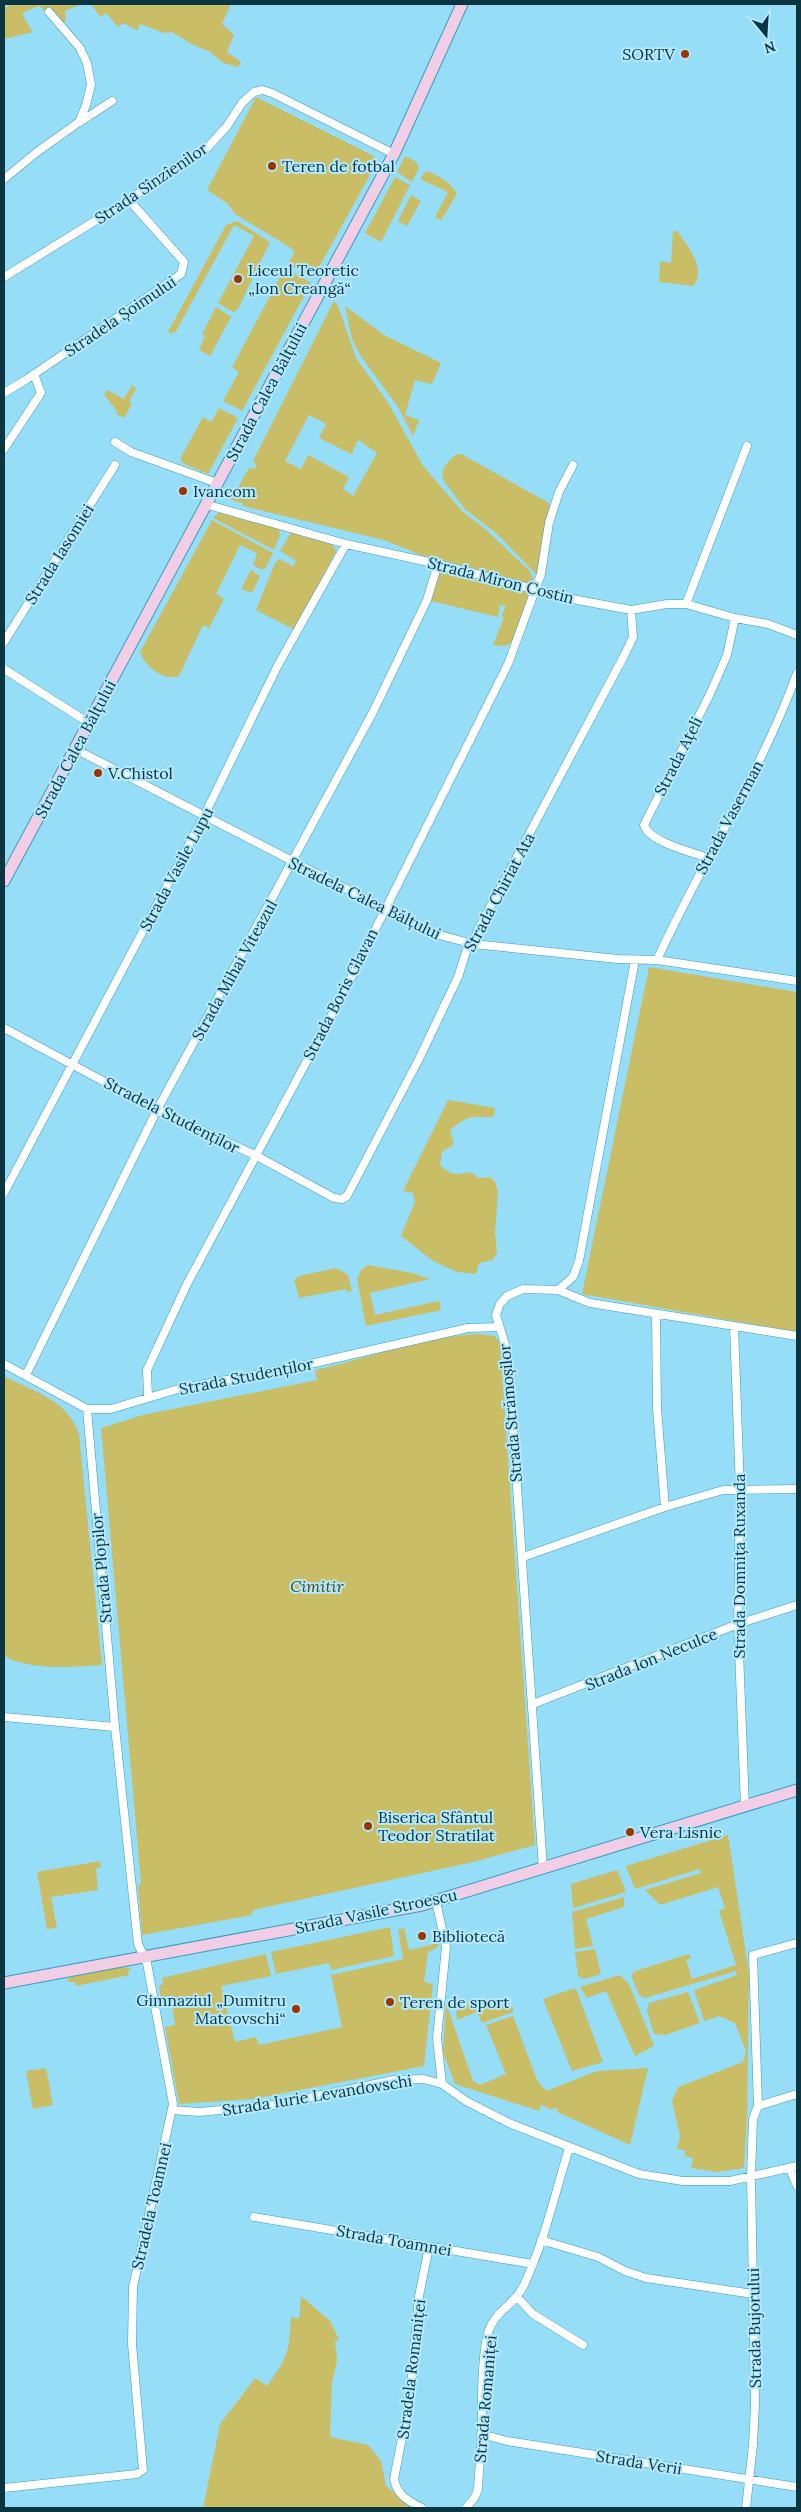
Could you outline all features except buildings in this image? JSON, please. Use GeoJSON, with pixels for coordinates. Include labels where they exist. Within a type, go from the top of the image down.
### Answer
{"type":"FeatureCollection","features":[{"type":"Feature","properties":{"kind":"main road","name":"Strada Calea Bălțului"},"geometry":{"type":"LineString","coordinates":[[4,881],[394,154],[462,4]]}},
{"type":"Feature","properties":{"kind":"main road","name":"Strada Vasile Stroescu"},"geometry":{"type":"LineString","coordinates":[[4,1983],[144,1955],[397,1910],[436,1901],[797,1790]]}},
{"type":"Feature","properties":{"kind":"street"},"geometry":{"type":"LineString","coordinates":[[48,12],[80,48],[87,64],[91,85],[79,122]]}},
{"type":"Feature","properties":{"kind":"street","name":"Strada Sînzîenilor"},"geometry":{"type":"LineString","coordinates":[[4,277],[129,200],[208,147],[227,126],[248,96],[262,90],[272,93],[394,154]]}},
{"type":"Feature","properties":{"kind":"street"},"geometry":{"type":"LineString","coordinates":[[4,179],[37,152],[112,101]]}},
{"type":"Feature","properties":{"kind":"street","name":"Stradela Șoimului"},"geometry":{"type":"LineString","coordinates":[[4,393],[181,274],[184,262],[180,256],[129,200]]}},
{"type":"Feature","properties":{"kind":"street"},"geometry":{"type":"LineString","coordinates":[[4,449],[41,393],[34,374]]}},
{"type":"Feature","properties":{"kind":"street"},"geometry":{"type":"LineString","coordinates":[[115,442],[140,455],[217,483]]}},
{"type":"Feature","properties":{"kind":"street"},"geometry":{"type":"LineString","coordinates":[[686,604],[747,446]]}},
{"type":"Feature","properties":{"kind":"street","name":"Strada Iasomiei"},"geometry":{"type":"LineString","coordinates":[[4,642],[115,465]]}},
{"type":"Feature","properties":{"kind":"street","name":"Strada Boris Glavan"},"geometry":{"type":"LineString","coordinates":[[148,1397],[147,1370],[187,1284],[344,992],[508,664],[544,564],[549,523],[559,492],[573,465]]}},
{"type":"Feature","properties":{"kind":"street","name":"Strada Miron Costin"},"geometry":{"type":"LineString","coordinates":[[205,504],[346,544],[438,564],[567,598],[631,610],[667,604],[686,604],[734,618],[768,624],[797,635]]}},
{"type":"Feature","properties":{"kind":"street","name":"Strada Vasile Lupu"},"geometry":{"type":"LineString","coordinates":[[4,1193],[204,816],[278,665],[346,544]]}},
{"type":"Feature","properties":{"kind":"street","name":"Strada Mihai Viteazul"},"geometry":{"type":"LineString","coordinates":[[26,1375],[157,1110],[372,714],[427,600],[438,564]]}},
{"type":"Feature","properties":{"kind":"street","name":"Strada Chiriat Ata"},"geometry":{"type":"LineString","coordinates":[[342,1199],[352,1191],[458,977],[467,949],[473,944],[478,930],[625,654],[633,637],[634,625],[631,610]]}},
{"type":"Feature","properties":{"kind":"street","name":"Strada Ațeli"},"geometry":{"type":"LineString","coordinates":[[708,858],[659,840],[644,825],[710,694],[727,655],[734,618]]}},
{"type":"Feature","properties":{"kind":"street"},"geometry":{"type":"LineString","coordinates":[[4,669],[89,723]]}},
{"type":"Feature","properties":{"kind":"street","name":"Strada Vaserman"},"geometry":{"type":"LineString","coordinates":[[657,960],[683,904],[723,832],[775,727],[797,672]]}},
{"type":"Feature","properties":{"kind":"street","name":"Stradela Calea Bălțului"},"geometry":{"type":"LineString","coordinates":[[75,749],[292,863],[432,933],[473,944],[635,960],[657,960],[797,981]]}},
{"type":"Feature","properties":{"kind":"street"},"geometry":{"type":"LineString","coordinates":[[635,960],[579,1262],[573,1277],[558,1290],[590,1303],[797,1336]]}},
{"type":"Feature","properties":{"kind":"street","name":"Stradela Studenților"},"geometry":{"type":"LineString","coordinates":[[4,1028],[157,1110],[255,1156],[334,1198],[342,1199]]}},
{"type":"Feature","properties":{"kind":"street","name":"Strada Strămoșilor"},"geometry":{"type":"LineString","coordinates":[[543,1869],[507,1345],[496,1315],[500,1304],[514,1292],[524,1289],[558,1290]]}},
{"type":"Feature","properties":{"kind":"street"},"geometry":{"type":"LineString","coordinates":[[656,1314],[656,1410],[666,1507]]}},
{"type":"Feature","properties":{"kind":"street","name":"Strada Domnița Ruxanda"},"geometry":{"type":"LineString","coordinates":[[734,1326],[740,1489],[738,1624],[745,1807]]}},
{"type":"Feature","properties":{"kind":"street","name":"Strada Studenților"},"geometry":{"type":"LineString","coordinates":[[4,1364],[87,1409],[111,1409],[178,1389],[297,1367],[468,1328],[499,1327]]}},
{"type":"Feature","properties":{"kind":"street","name":"Strada Plopilor"},"geometry":{"type":"LineString","coordinates":[[87,1409],[115,1727],[138,1944],[144,1955]]}},
{"type":"Feature","properties":{"kind":"street"},"geometry":{"type":"LineString","coordinates":[[523,1557],[666,1507],[716,1492],[740,1489],[797,1489]]}},
{"type":"Feature","properties":{"kind":"street","name":"Strada Ion Neculce"},"geometry":{"type":"LineString","coordinates":[[533,1704],[738,1624],[797,1604]]}},
{"type":"Feature","properties":{"kind":"street"},"geometry":{"type":"LineString","coordinates":[[4,1717],[115,1727]]}},
{"type":"Feature","properties":{"kind":"street"},"geometry":{"type":"LineString","coordinates":[[436,1901],[446,1947],[437,2038],[442,2084]]}},
{"type":"Feature","properties":{"kind":"street","name":"Strada Bujorului"},"geometry":{"type":"LineString","coordinates":[[746,2508],[755,2404],[751,2176],[753,2119],[758,2106],[752,1955],[797,1943]]}},
{"type":"Feature","properties":{"kind":"street","name":"Stradela Toamnei"},"geometry":{"type":"LineString","coordinates":[[4,2488],[138,2474],[143,2468],[138,2432],[132,2353],[133,2287],[172,2110],[148,1963],[144,1955]]}},
{"type":"Feature","properties":{"kind":"street","name":"Strada Iurie Levandovschi"},"geometry":{"type":"LineString","coordinates":[[172,2110],[199,2112],[274,2105],[394,2080],[424,2078],[442,2084],[466,2101],[509,2123],[638,2174],[661,2178],[714,2182],[794,2168]]}},
{"type":"Feature","properties":{"kind":"street"},"geometry":{"type":"LineString","coordinates":[[758,2106],[797,2094]]}},
{"type":"Feature","properties":{"kind":"street","name":"Strada Romaniței"},"geometry":{"type":"LineString","coordinates":[[466,2508],[475,2497],[478,2489],[482,2434],[482,2389],[487,2336],[492,2321],[517,2297],[533,2264],[569,2148]]}},
{"type":"Feature","properties":{"kind":"street"},"geometry":{"type":"LineString","coordinates":[[794,2168],[797,2186]]}},
{"type":"Feature","properties":{"kind":"street","name":"Strada Toamnei"},"geometry":{"type":"LineString","coordinates":[[254,2217],[311,2225],[533,2264]]}},
{"type":"Feature","properties":{"kind":"street"},"geometry":{"type":"LineString","coordinates":[[541,2240],[598,2257],[624,2271],[646,2278],[753,2294]]}},
{"type":"Feature","properties":{"kind":"street","name":"Stradela Romaniței"},"geometry":{"type":"LineString","coordinates":[[422,2508],[402,2496],[396,2487],[394,2479],[410,2397],[419,2296],[429,2247]]}},
{"type":"Feature","properties":{"kind":"street"},"geometry":{"type":"LineString","coordinates":[[517,2297],[533,2314],[583,2345]]}},
{"type":"Feature","properties":{"kind":"street","name":"Strada Verii"},"geometry":{"type":"LineString","coordinates":[[482,2434],[507,2441],[797,2486]]}},
{"type":"Feature","properties":{"kind":"green space"},"geometry":{"type":"Polygon","coordinates":[[[13,4],[82,4],[65,11],[66,20],[58,28],[40,6],[26,11],[22,15],[33,32],[4,39],[4,8],[13,4]]]}},
{"type":"Feature","properties":{"kind":"green space"},"geometry":{"type":"Polygon","coordinates":[[[91,4],[231,4],[222,24],[234,35],[227,52],[241,62],[238,67],[223,63],[209,51],[193,45],[172,32],[164,33],[140,24],[137,30],[123,23],[118,27],[106,13],[100,17],[91,4]]]}},
{"type":"Feature","properties":{"kind":"green space"},"geometry":{"type":"Polygon","coordinates":[[[256,97],[374,156],[376,164],[313,278],[288,264],[294,253],[291,248],[235,214],[227,203],[207,190],[256,97]]]}},
{"type":"Feature","properties":{"kind":"green space"},"geometry":{"type":"Polygon","coordinates":[[[405,156],[416,162],[419,167],[412,182],[397,172],[405,156]]]}},
{"type":"Feature","properties":{"kind":"green space"},"geometry":{"type":"Polygon","coordinates":[[[426,171],[444,180],[457,194],[441,220],[435,217],[448,192],[420,179],[426,171]]]}},
{"type":"Feature","properties":{"kind":"green space"},"geometry":{"type":"Polygon","coordinates":[[[395,177],[410,185],[381,242],[365,233],[395,177]]]}},
{"type":"Feature","properties":{"kind":"green space"},"geometry":{"type":"Polygon","coordinates":[[[411,195],[421,201],[407,226],[398,221],[411,195]]]}},
{"type":"Feature","properties":{"kind":"green space"},"geometry":{"type":"Polygon","coordinates":[[[237,221],[270,242],[238,309],[233,312],[218,303],[254,236],[234,225],[175,333],[171,334],[168,332],[226,225],[237,221]]]}},
{"type":"Feature","properties":{"kind":"green space"},"geometry":{"type":"Polygon","coordinates":[[[673,231],[677,231],[697,265],[697,280],[693,286],[659,282],[660,261],[671,263],[673,231]]]}},
{"type":"Feature","properties":{"kind":"green space"},"geometry":{"type":"Polygon","coordinates":[[[287,269],[311,283],[242,411],[223,401],[239,372],[232,367],[284,270],[287,269]]]}},
{"type":"Feature","properties":{"kind":"green space"},"geometry":{"type":"Polygon","coordinates":[[[334,301],[338,306],[356,358],[389,404],[423,466],[462,511],[485,529],[529,570],[533,578],[532,584],[418,554],[384,540],[243,506],[242,503],[231,500],[249,468],[255,469],[256,465],[253,461],[334,301]],[[309,415],[285,461],[301,469],[308,455],[349,477],[343,489],[353,496],[377,453],[358,440],[352,453],[353,455],[319,438],[326,424],[309,415]]]}},
{"type":"Feature","properties":{"kind":"green space"},"geometry":{"type":"Polygon","coordinates":[[[345,306],[384,335],[441,363],[432,384],[415,380],[405,415],[419,420],[413,436],[398,407],[360,355],[352,339],[345,306]]]}},
{"type":"Feature","properties":{"kind":"green space"},"geometry":{"type":"Polygon","coordinates":[[[216,307],[231,317],[210,356],[199,350],[205,336],[202,334],[216,307]]]}},
{"type":"Feature","properties":{"kind":"green space"},"geometry":{"type":"Polygon","coordinates":[[[132,385],[136,388],[129,402],[132,404],[124,418],[116,414],[117,411],[104,395],[107,390],[124,399],[132,385]]]}},
{"type":"Feature","properties":{"kind":"green space"},"geometry":{"type":"Polygon","coordinates":[[[219,408],[238,418],[208,474],[184,464],[180,459],[203,417],[211,422],[219,408]]]}},
{"type":"Feature","properties":{"kind":"green space"},"geometry":{"type":"Polygon","coordinates":[[[457,454],[461,454],[549,503],[550,510],[537,575],[496,533],[465,509],[443,480],[444,468],[457,454]]]}},
{"type":"Feature","properties":{"kind":"green space"},"geometry":{"type":"Polygon","coordinates":[[[220,511],[279,529],[280,535],[274,550],[213,518],[220,511]]]}},
{"type":"Feature","properties":{"kind":"green space"},"geometry":{"type":"Polygon","coordinates":[[[212,520],[273,553],[265,569],[260,569],[253,565],[257,553],[240,545],[216,594],[224,599],[209,628],[203,625],[179,676],[161,675],[150,668],[140,652],[212,520]]]}},
{"type":"Feature","properties":{"kind":"green space"},"geometry":{"type":"Polygon","coordinates":[[[292,531],[332,544],[336,551],[295,630],[256,610],[275,563],[279,559],[293,566],[296,561],[280,551],[292,531]]]}},
{"type":"Feature","properties":{"kind":"green space"},"geometry":{"type":"Polygon","coordinates":[[[251,570],[260,576],[252,593],[241,589],[251,570]]]}},
{"type":"Feature","properties":{"kind":"green space"},"geometry":{"type":"Polygon","coordinates":[[[441,570],[529,591],[531,596],[512,642],[505,646],[493,645],[504,617],[501,616],[506,606],[500,605],[498,617],[431,601],[438,572],[441,570]]]}},
{"type":"Feature","properties":{"kind":"green space"},"geometry":{"type":"Polygon","coordinates":[[[649,967],[797,992],[797,1332],[582,1294],[649,967]]]}},
{"type":"Feature","properties":{"kind":"green space"},"geometry":{"type":"Polygon","coordinates":[[[448,1100],[495,1108],[494,1116],[471,1117],[450,1130],[454,1144],[442,1152],[440,1165],[450,1172],[457,1174],[470,1172],[479,1178],[490,1177],[495,1182],[498,1192],[495,1232],[497,1252],[493,1260],[479,1263],[476,1274],[457,1272],[433,1261],[401,1236],[415,1202],[413,1193],[403,1191],[448,1100]]]}},
{"type":"Feature","properties":{"kind":"green space"},"geometry":{"type":"Polygon","coordinates":[[[368,1265],[412,1273],[430,1279],[370,1293],[375,1315],[439,1301],[441,1310],[366,1326],[357,1279],[361,1270],[368,1265]]]}},
{"type":"Feature","properties":{"kind":"green space"},"geometry":{"type":"Polygon","coordinates":[[[336,1268],[348,1275],[352,1291],[347,1292],[346,1289],[299,1298],[294,1280],[299,1276],[336,1268]]]}},
{"type":"Feature","properties":{"kind":"green space","name":"Cimitir"},"geometry":{"type":"Polygon","coordinates":[[[478,1334],[495,1336],[500,1344],[535,1845],[473,1862],[253,1910],[252,1915],[142,1935],[138,1886],[141,1883],[101,1428],[143,1415],[317,1380],[315,1370],[436,1339],[478,1334]]]}},
{"type":"Feature","properties":{"kind":"green space"},"geometry":{"type":"Polygon","coordinates":[[[4,1376],[58,1404],[74,1422],[79,1434],[102,1665],[39,1666],[15,1661],[4,1656],[4,1376]]]}},
{"type":"Feature","properties":{"kind":"green space"},"geometry":{"type":"Polygon","coordinates":[[[728,1835],[749,1973],[747,2117],[744,2168],[717,2172],[691,2168],[693,2158],[684,2156],[686,2151],[677,2149],[680,2136],[672,2101],[678,2087],[743,2062],[746,2051],[735,2023],[719,2016],[704,2021],[694,1990],[737,1975],[736,1971],[645,1998],[639,1995],[631,1975],[635,1971],[689,1954],[691,1958],[686,1960],[692,1979],[736,1965],[719,1911],[725,1908],[718,1887],[660,1905],[645,1890],[701,1873],[700,1869],[635,1889],[626,1866],[728,1835]]]}},
{"type":"Feature","properties":{"kind":"green space"},"geometry":{"type":"Polygon","coordinates":[[[100,1861],[101,1867],[96,1868],[98,1890],[51,1897],[57,1928],[47,1929],[37,1872],[100,1861]]]}},
{"type":"Feature","properties":{"kind":"green space"},"geometry":{"type":"Polygon","coordinates":[[[617,1870],[626,1892],[573,1908],[571,1884],[617,1870]]]}},
{"type":"Feature","properties":{"kind":"green space"},"geometry":{"type":"Polygon","coordinates":[[[624,1897],[624,1907],[586,1919],[593,1946],[575,1949],[572,1912],[624,1897]]]}},
{"type":"Feature","properties":{"kind":"green space"},"geometry":{"type":"Polygon","coordinates":[[[390,1927],[394,1956],[331,1970],[329,1963],[276,1974],[271,1952],[390,1927]]]}},
{"type":"Feature","properties":{"kind":"green space","name":"Gimnaziul „Dumitru Matcovschi“"},"geometry":{"type":"Polygon","coordinates":[[[404,1928],[409,1950],[439,1943],[438,1947],[428,1952],[424,1982],[433,1984],[424,2066],[253,2099],[179,2104],[165,2027],[175,2025],[172,2006],[162,2007],[159,1986],[163,1984],[162,1978],[266,1954],[271,1976],[221,1986],[235,2042],[256,2037],[259,2045],[342,2027],[331,1975],[403,1959],[398,1930],[404,1928]]]}},
{"type":"Feature","properties":{"kind":"green space"},"geometry":{"type":"Polygon","coordinates":[[[595,1949],[601,1974],[584,1979],[578,1976],[575,1952],[595,1949]]]}},
{"type":"Feature","properties":{"kind":"green space"},"geometry":{"type":"Polygon","coordinates":[[[120,1967],[131,1968],[128,1972],[129,1975],[76,1986],[75,1982],[68,1982],[68,1978],[120,1967]]]}},
{"type":"Feature","properties":{"kind":"green space"},"geometry":{"type":"Polygon","coordinates":[[[620,1975],[629,1984],[654,2046],[635,2056],[606,1991],[587,1998],[580,1987],[620,1975]]]}},
{"type":"Feature","properties":{"kind":"green space"},"geometry":{"type":"Polygon","coordinates":[[[576,1989],[603,2062],[572,2071],[543,1999],[576,1989]]]}},
{"type":"Feature","properties":{"kind":"green space"},"geometry":{"type":"Polygon","coordinates":[[[688,1992],[700,2023],[665,2035],[654,2034],[647,2011],[649,2003],[688,1992]]]}},
{"type":"Feature","properties":{"kind":"green space"},"geometry":{"type":"Polygon","coordinates":[[[446,2003],[473,2081],[480,2085],[506,2074],[486,2025],[513,2016],[537,2080],[546,2091],[597,2071],[648,2068],[630,2145],[557,2112],[558,2109],[553,2108],[552,2110],[541,2105],[539,2111],[455,2084],[443,2052],[446,2003]]]}},
{"type":"Feature","properties":{"kind":"green space"},"geometry":{"type":"Polygon","coordinates":[[[470,2004],[513,2007],[513,2012],[482,2023],[477,2012],[457,2020],[456,2012],[460,2007],[470,2004]]]}},
{"type":"Feature","properties":{"kind":"green space"},"geometry":{"type":"Polygon","coordinates":[[[46,2068],[53,2105],[33,2109],[26,2071],[46,2068]]]}},
{"type":"Feature","properties":{"kind":"green space"},"geometry":{"type":"Polygon","coordinates":[[[301,2296],[330,2321],[339,2340],[335,2341],[337,2361],[332,2382],[330,2437],[368,2445],[381,2461],[386,2486],[414,2508],[203,2508],[220,2424],[255,2378],[267,2386],[279,2368],[288,2347],[291,2317],[299,2319],[301,2296]]]}},
{"type":"Feature","properties":{"kind":"place","name":"SORTV"},"geometry":{"type":"Point","coordinates":[685,54]}},
{"type":"Feature","properties":{"kind":"place","name":"Teren de fotbal"},"geometry":{"type":"Point","coordinates":[272,166]}},
{"type":"Feature","properties":{"kind":"place","name":"Liceul Teoretic „Ion Creangă“"},"geometry":{"type":"Point","coordinates":[238,279]}},
{"type":"Feature","properties":{"kind":"place","name":"Ivancom"},"geometry":{"type":"Point","coordinates":[183,491]}},
{"type":"Feature","properties":{"kind":"place","name":"V.Chistol"},"geometry":{"type":"Point","coordinates":[98,773]}},
{"type":"Feature","properties":{"kind":"place","name":"Biserica Sfântul Teodor Stratilat"},"geometry":{"type":"Point","coordinates":[368,1826]}},
{"type":"Feature","properties":{"kind":"place","name":"Vera Lisnic"},"geometry":{"type":"Point","coordinates":[630,1832]}},
{"type":"Feature","properties":{"kind":"place","name":"Bibliotecă"},"geometry":{"type":"Point","coordinates":[422,1936]}},
{"type":"Feature","properties":{"kind":"place","name":"Teren de sport"},"geometry":{"type":"Point","coordinates":[390,2002]}},
{"type":"Feature","properties":{"kind":"place","name":"Gimnaziul „Dumitru Matcovschi“"},"geometry":{"type":"Point","coordinates":[296,2009]}}]}
